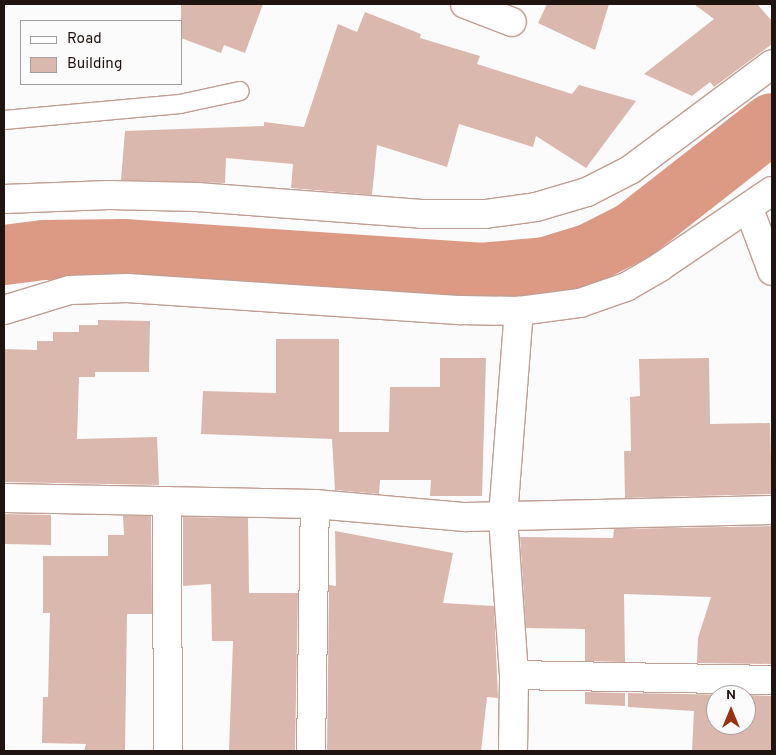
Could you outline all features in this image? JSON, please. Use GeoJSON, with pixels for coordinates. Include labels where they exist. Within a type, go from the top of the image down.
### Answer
{"type":"FeatureCollection","features":[{"type":"Feature","properties":{"kind":"street"},"geometry":{"type":"LineString","coordinates":[[465,4],[512,22]]}},
{"type":"Feature","properties":{"kind":"street"},"geometry":{"type":"LineString","coordinates":[[4,199],[109,195],[197,197],[420,214],[485,214],[536,207],[587,192],[630,170],[772,64]]}},
{"type":"Feature","properties":{"kind":"street"},"geometry":{"type":"LineString","coordinates":[[4,310],[70,290],[127,288],[519,311],[580,304],[626,287],[749,209],[772,191]]}},
{"type":"Feature","properties":{"kind":"street"},"geometry":{"type":"LineString","coordinates":[[749,209],[772,271]]}},
{"type":"Feature","properties":{"kind":"street"},"geometry":{"type":"LineString","coordinates":[[513,751],[514,675],[503,517],[519,311]]}},
{"type":"Feature","properties":{"kind":"street"},"geometry":{"type":"LineString","coordinates":[[4,498],[315,504],[503,517],[772,510]]}},
{"type":"Feature","properties":{"kind":"street"},"geometry":{"type":"LineString","coordinates":[[167,501],[168,751]]}},
{"type":"Feature","properties":{"kind":"street"},"geometry":{"type":"LineString","coordinates":[[311,751],[315,504]]}},
{"type":"Feature","properties":{"kind":"street"},"geometry":{"type":"LineString","coordinates":[[514,675],[772,680]]}},
{"type":"Feature","properties":{"kind":"lane"},"geometry":{"type":"LineString","coordinates":[[4,120],[180,104],[240,91]]}},
{"type":"Feature","properties":{"kind":"building"},"geometry":{"type":"Polygon","coordinates":[[[181,4],[263,4],[245,53],[224,45],[221,53],[182,38],[181,4]]]}},
{"type":"Feature","properties":{"kind":"building"},"geometry":{"type":"Polygon","coordinates":[[[547,4],[609,4],[595,50],[538,23],[547,4]]]}},
{"type":"Feature","properties":{"kind":"building"},"geometry":{"type":"Polygon","coordinates":[[[694,4],[757,4],[772,21],[772,44],[714,87],[710,82],[692,96],[644,74],[714,19],[694,4]]]}},
{"type":"Feature","properties":{"kind":"building"},"geometry":{"type":"Polygon","coordinates":[[[365,12],[421,34],[420,38],[480,56],[477,64],[572,94],[579,85],[636,101],[586,168],[536,136],[533,147],[459,124],[447,167],[377,145],[372,195],[291,188],[293,164],[226,158],[225,183],[121,180],[125,131],[264,126],[264,122],[304,127],[338,24],[357,32],[365,12]]]}},
{"type":"Feature","properties":{"kind":"building"},"geometry":{"type":"Polygon","coordinates":[[[98,320],[150,321],[149,372],[95,372],[95,377],[79,377],[77,439],[157,437],[159,485],[4,482],[4,349],[37,350],[37,341],[53,341],[53,332],[79,332],[79,325],[98,325],[98,320]]]}},
{"type":"Feature","properties":{"kind":"building"},"geometry":{"type":"Polygon","coordinates":[[[276,339],[339,339],[339,432],[389,432],[390,387],[440,387],[440,358],[486,358],[482,496],[430,496],[431,480],[380,480],[379,494],[335,490],[332,439],[201,434],[203,391],[276,393],[276,339]]]}},
{"type":"Feature","properties":{"kind":"building"},"geometry":{"type":"Polygon","coordinates":[[[709,358],[710,424],[770,423],[772,494],[625,498],[624,451],[631,451],[630,397],[640,396],[639,359],[709,358]]]}},
{"type":"Feature","properties":{"kind":"building"},"geometry":{"type":"Polygon","coordinates":[[[4,514],[51,515],[51,545],[4,544],[4,514]]]}},
{"type":"Feature","properties":{"kind":"building"},"geometry":{"type":"Polygon","coordinates":[[[123,516],[151,516],[152,614],[127,614],[125,751],[84,751],[86,744],[42,743],[43,697],[48,697],[50,613],[43,613],[43,556],[108,556],[108,535],[124,535],[123,516]]]}},
{"type":"Feature","properties":{"kind":"building"},"geometry":{"type":"Polygon","coordinates":[[[183,517],[248,518],[249,593],[298,593],[295,751],[229,751],[233,641],[212,641],[211,584],[183,586],[183,517]]]}},
{"type":"Feature","properties":{"kind":"building"},"geometry":{"type":"Polygon","coordinates":[[[772,526],[772,664],[697,663],[698,638],[711,597],[624,594],[625,662],[585,661],[585,629],[526,628],[520,537],[613,538],[614,529],[772,526]]]}},
{"type":"Feature","properties":{"kind":"building"},"geometry":{"type":"Polygon","coordinates":[[[335,531],[453,553],[443,603],[494,606],[498,698],[487,697],[481,751],[327,751],[329,585],[336,586],[335,531]]]}},
{"type":"Feature","properties":{"kind":"building"},"geometry":{"type":"Polygon","coordinates":[[[585,692],[625,693],[625,706],[585,704],[585,692]]]}},
{"type":"Feature","properties":{"kind":"building"},"geometry":{"type":"Polygon","coordinates":[[[628,693],[706,694],[706,735],[756,735],[756,695],[772,696],[772,751],[692,751],[694,711],[628,707],[628,693]]]}},
{"type":"Feature","properties":{"kind":"waterway"},"geometry":{"type":"LineString","coordinates":[[4,255],[44,250],[123,249],[480,273],[546,267],[591,253],[634,231],[772,123]]}}]}
